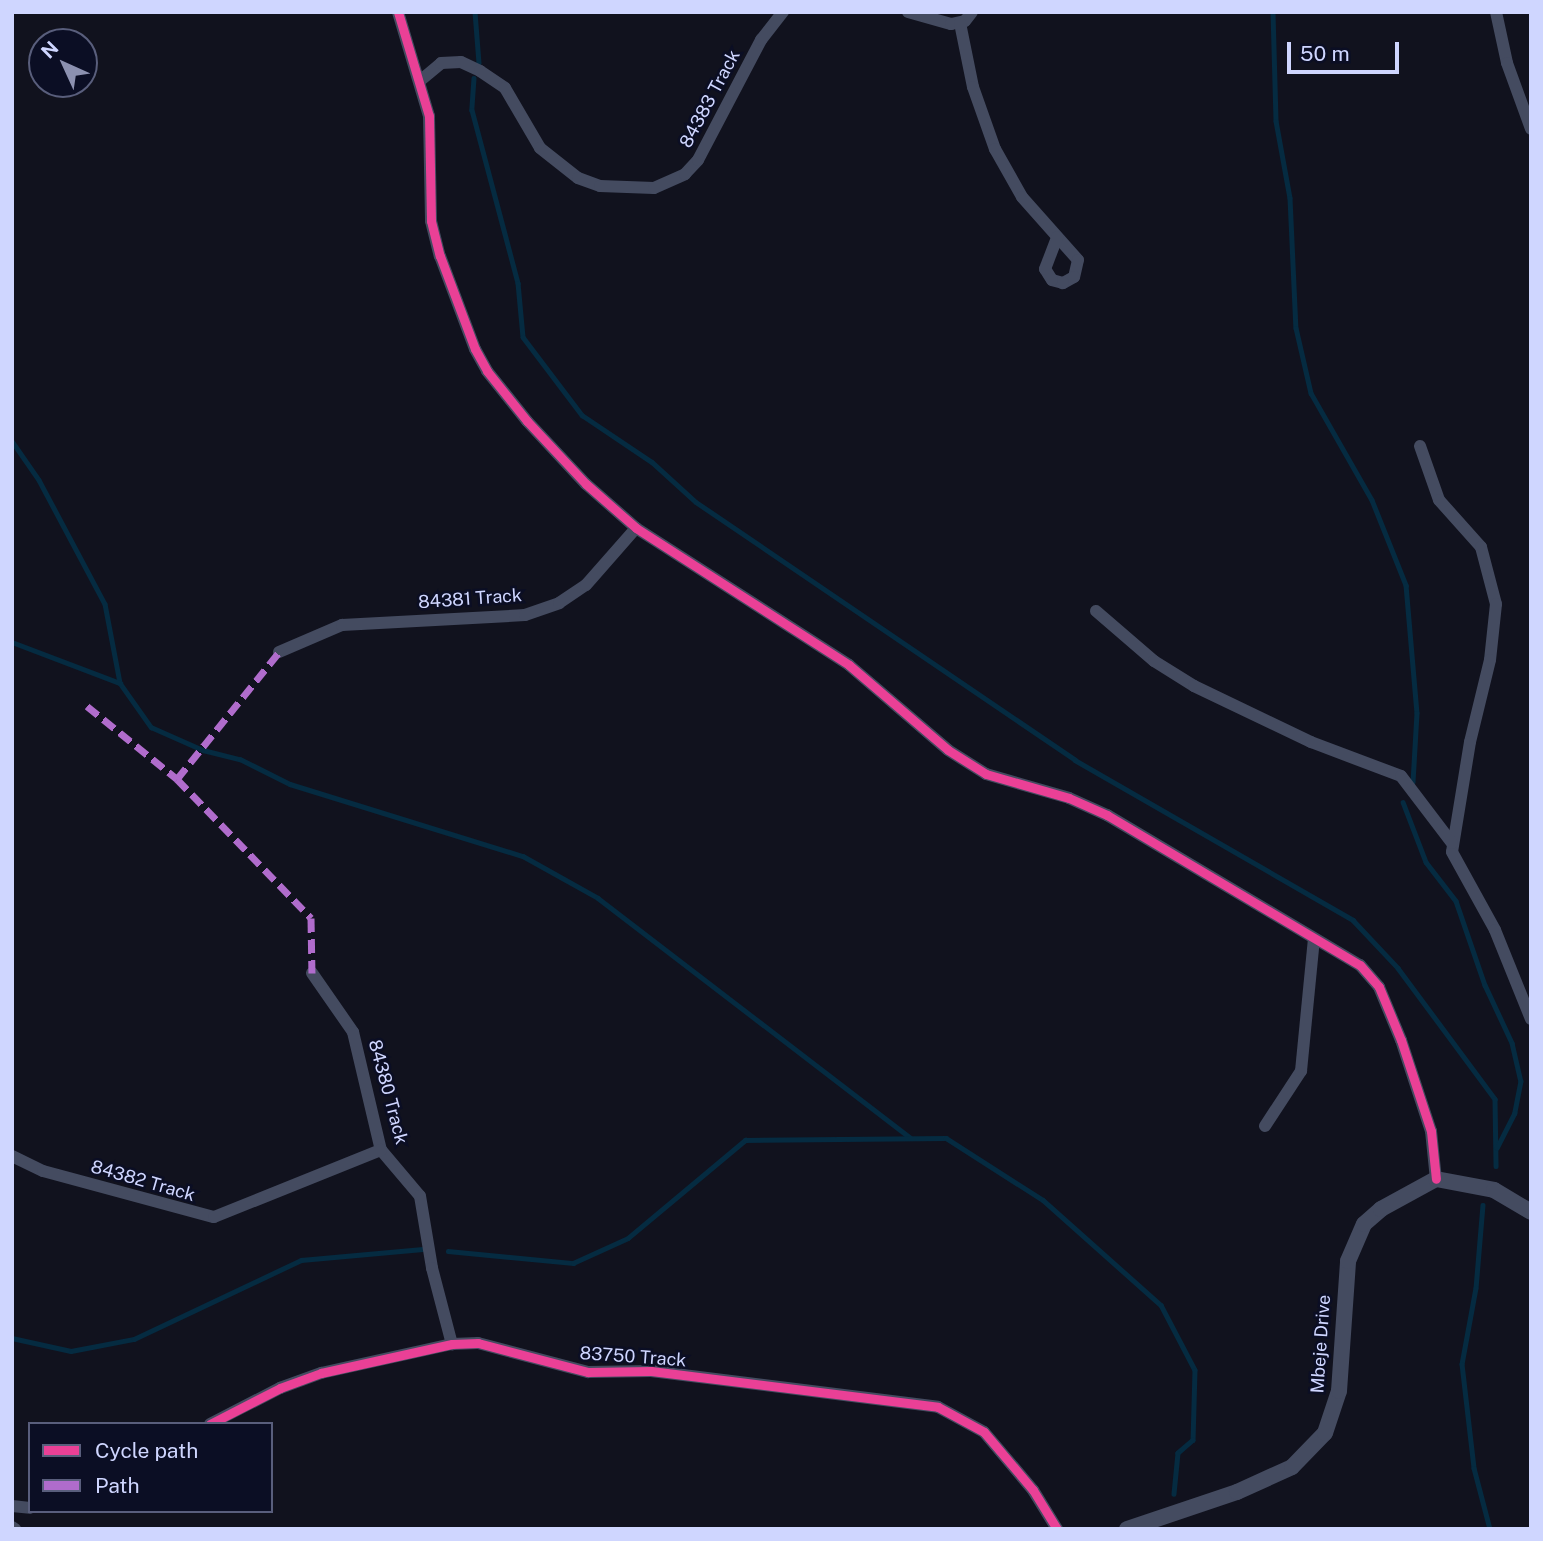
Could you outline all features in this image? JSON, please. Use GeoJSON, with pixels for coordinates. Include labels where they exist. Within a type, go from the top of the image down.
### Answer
{"type":"FeatureCollection","features":[{"type":"Feature","properties":{"kind":"street"},"geometry":{"type":"LineString","coordinates":[[398,12],[421,80],[431,139],[431,221],[475,349],[487,372],[527,421],[586,484],[636,528],[849,665],[948,750],[986,774],[1069,798],[1107,815],[1360,965],[1379,987],[1431,1131],[1436,1179],[1494,1190],[1531,1212]]}},
{"type":"Feature","properties":{"kind":"street","name":"84383 Track"},"geometry":{"type":"LineString","coordinates":[[421,80],[441,62],[461,62],[505,88],[540,148],[578,178],[600,186],[654,188],[685,174],[698,160],[761,40],[783,12]]}},
{"type":"Feature","properties":{"kind":"street"},"geometry":{"type":"LineString","coordinates":[[908,12],[942,23],[960,23],[972,12]]}},
{"type":"Feature","properties":{"kind":"street"},"geometry":{"type":"LineString","coordinates":[[1496,12],[1507,63],[1531,129]]}},
{"type":"Feature","properties":{"kind":"street"},"geometry":{"type":"LineString","coordinates":[[960,23],[976,97],[995,149],[1022,197],[1057,237]]}},
{"type":"Feature","properties":{"kind":"street"},"geometry":{"type":"LineString","coordinates":[[1420,446],[1438,500],[1485,557],[1496,604],[1490,660],[1452,843]]}},
{"type":"Feature","properties":{"kind":"street","name":"84381 Track"},"geometry":{"type":"LineString","coordinates":[[279,652],[342,625],[525,615],[559,603],[586,585],[636,528]]}},
{"type":"Feature","properties":{"kind":"street"},"geometry":{"type":"LineString","coordinates":[[1096,611],[1154,661],[1194,686],[1311,742],[1401,776],[1452,843],[1457,863],[1495,930],[1531,1019]]}},
{"type":"Feature","properties":{"kind":"street"},"geometry":{"type":"LineString","coordinates":[[1265,1126],[1301,1071],[1314,939]]}},
{"type":"Feature","properties":{"kind":"street","name":"84380 Track"},"geometry":{"type":"LineString","coordinates":[[312,972],[353,1032],[381,1150],[413,1186],[425,1210],[432,1268],[452,1343]]}},
{"type":"Feature","properties":{"kind":"street","name":"84382 Track"},"geometry":{"type":"LineString","coordinates":[[12,1156],[43,1171],[214,1217],[381,1150]]}},
{"type":"Feature","properties":{"kind":"street","name":"Mbeje Drive"},"geometry":{"type":"LineString","coordinates":[[1127,1529],[1237,1492],[1292,1467],[1309,1453],[1325,1433],[1339,1391],[1344,1285],[1353,1242],[1381,1209],[1436,1179]]}},
{"type":"Feature","properties":{"kind":"street","name":"83750 Track"},"geometry":{"type":"LineString","coordinates":[[215,1422],[280,1388],[321,1373],[452,1343],[498,1347],[587,1372],[651,1371],[939,1408],[984,1432],[1033,1490],[1057,1529]]}},
{"type":"Feature","properties":{"kind":"waterway"},"geometry":{"type":"LineString","coordinates":[[475,12],[479,63]]}},
{"type":"Feature","properties":{"kind":"waterway"},"geometry":{"type":"LineString","coordinates":[[1273,12],[1276,121],[1290,198],[1296,328],[1311,393],[1372,500],[1406,585],[1417,713],[1413,782]]}},
{"type":"Feature","properties":{"kind":"waterway"},"geometry":{"type":"LineString","coordinates":[[474,78],[472,110],[518,283],[523,337],[582,415],[652,462],[696,502],[1075,760],[1353,920],[1398,968],[1495,1099],[1496,1166]]}},
{"type":"Feature","properties":{"kind":"waterway"},"geometry":{"type":"LineString","coordinates":[[12,441],[39,480],[105,604],[120,683],[151,727],[203,750],[240,759],[290,784],[523,856],[598,898],[910,1137]]}},
{"type":"Feature","properties":{"kind":"waterway"},"geometry":{"type":"LineString","coordinates":[[12,642],[120,683]]}},
{"type":"Feature","properties":{"kind":"waterway"},"geometry":{"type":"LineString","coordinates":[[1403,802],[1426,862],[1456,901],[1485,985],[1512,1043],[1521,1081],[1515,1113],[1497,1148]]}},
{"type":"Feature","properties":{"kind":"waterway"},"geometry":{"type":"LineString","coordinates":[[448,1251],[573,1263],[628,1238],[745,1140],[946,1138],[1043,1200],[1161,1305],[1195,1370],[1193,1440],[1178,1453],[1174,1494]]}},
{"type":"Feature","properties":{"kind":"waterway"},"geometry":{"type":"LineString","coordinates":[[1483,1205],[1476,1288],[1462,1364],[1474,1468],[1490,1529]]}},
{"type":"Feature","properties":{"kind":"waterway"},"geometry":{"type":"LineString","coordinates":[[12,1338],[71,1351],[134,1339],[301,1260],[423,1249]]}},
{"type":"Feature","properties":{"kind":"marked path"},"geometry":{"type":"LineString","coordinates":[[177,779],[279,652]]}},
{"type":"Feature","properties":{"kind":"marked path"},"geometry":{"type":"LineString","coordinates":[[87,706],[177,779],[311,918],[312,973]]}},
{"type":"Feature","properties":{"kind":"cycle path"},"geometry":{"type":"LineString","coordinates":[[398,12],[429,116],[431,221],[440,256],[475,349],[487,371],[527,421],[586,484],[636,528],[849,665],[948,750],[986,774],[1069,798],[1107,815],[1360,965],[1379,987],[1401,1040],[1431,1131],[1436,1179]]}},
{"type":"Feature","properties":{"kind":"cycle path"},"geometry":{"type":"LineString","coordinates":[[214,1422],[280,1388],[321,1373],[452,1344],[478,1343],[588,1372],[651,1371],[938,1407],[984,1432],[1033,1490],[1057,1529]]}}]}
